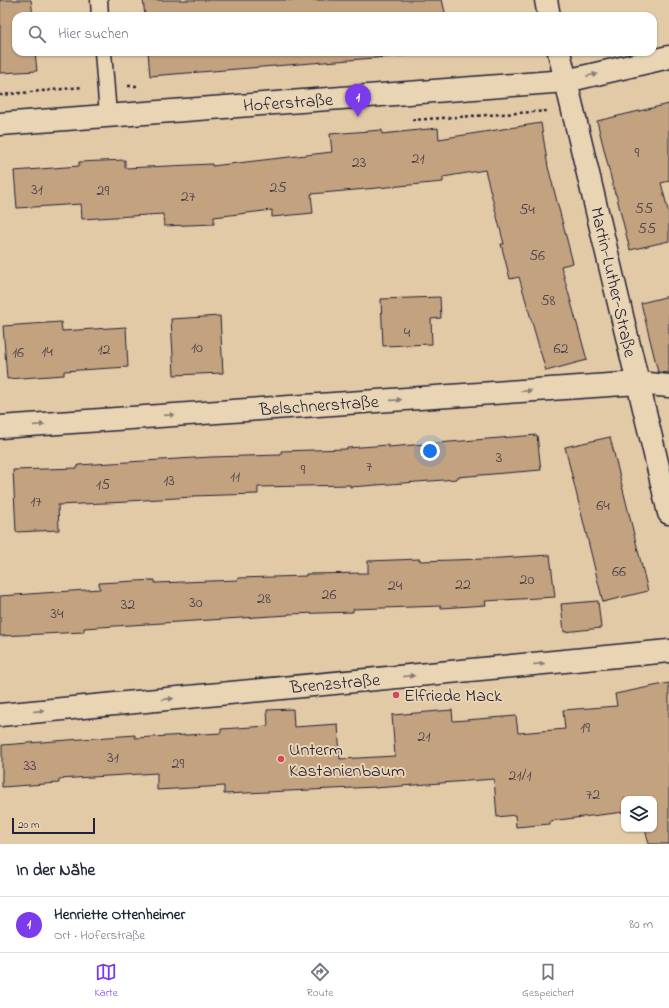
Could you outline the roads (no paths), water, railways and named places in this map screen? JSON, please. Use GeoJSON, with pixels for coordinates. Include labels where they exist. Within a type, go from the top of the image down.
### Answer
{"type":"FeatureCollection","features":[{"type":"Feature","properties":{"kind":"street"},"geometry":{"type":"LineString","coordinates":[[546,0],[549,12]]}},
{"type":"Feature","properties":{"kind":"street","name":"Martin-Luther-Straße"},"geometry":{"type":"LineString","coordinates":[[560,56],[669,513]]}},
{"type":"Feature","properties":{"kind":"street","name":"Hoferstraße"},"geometry":{"type":"LineString","coordinates":[[0,124],[566,80],[669,57]]}},
{"type":"Feature","properties":{"kind":"street","name":"Belschnerstraße"},"geometry":{"type":"LineString","coordinates":[[0,427],[638,383],[669,386]]}},
{"type":"Feature","properties":{"kind":"street","name":"Brenzstraße"},"geometry":{"type":"LineString","coordinates":[[0,714],[669,651]]}},
{"type":"Feature","properties":{"kind":"lane"},"geometry":{"type":"LineString","coordinates":[[99,0],[100,12]]}},
{"type":"Feature","properties":{"kind":"lane"},"geometry":{"type":"LineString","coordinates":[[103,56],[108,115]]}},
{"type":"Feature","properties":{"kind":"place","name":"Henriette Ottenheimer"},"geometry":{"type":"Point","coordinates":[358,117]}},
{"type":"Feature","properties":{"kind":"place","name":"Elfriede Mack"},"geometry":{"type":"Point","coordinates":[396,695]}},
{"type":"Feature","properties":{"kind":"place","name":"Unterm Kastanienbaum"},"geometry":{"type":"Point","coordinates":[281,759]}}]}
